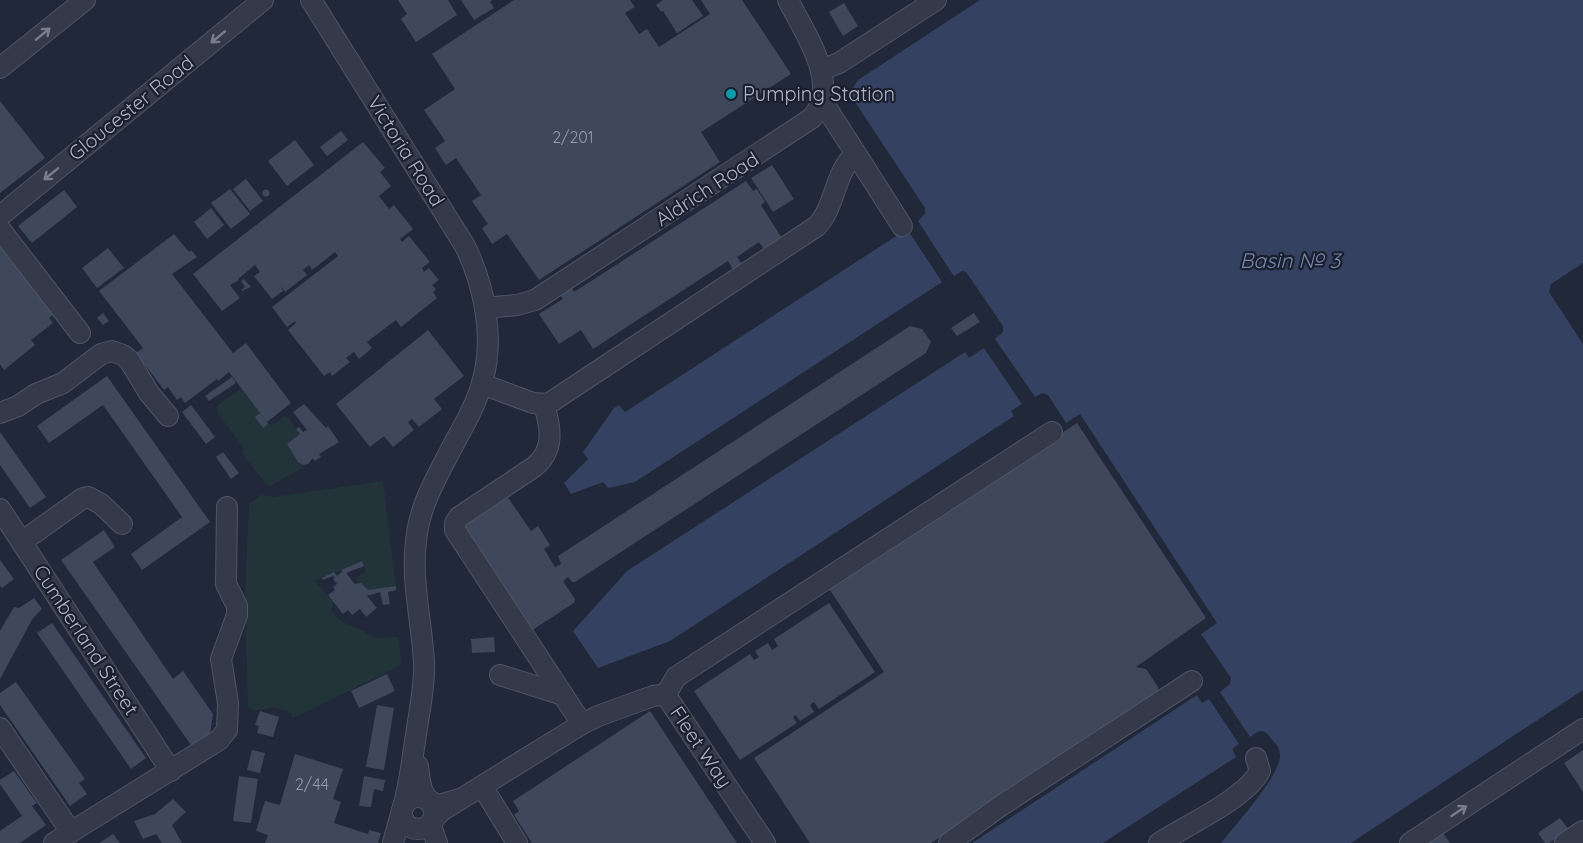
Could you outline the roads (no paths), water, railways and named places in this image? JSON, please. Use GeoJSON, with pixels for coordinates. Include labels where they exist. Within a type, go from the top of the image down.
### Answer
{"type":"FeatureCollection","features":[{"type":"Feature","properties":{"kind":"street"},"geometry":{"type":"LineString","coordinates":[[0,68],[85,0]]}},
{"type":"Feature","properties":{"kind":"street","name":"Gloucester Road"},"geometry":{"type":"LineString","coordinates":[[0,216],[263,0]]}},
{"type":"Feature","properties":{"kind":"street","name":"Victoria Road"},"geometry":{"type":"LineString","coordinates":[[312,0],[462,241],[475,268],[485,308],[487,346],[482,384],[469,416],[426,496],[418,525],[415,577],[424,666],[415,736]]}},
{"type":"Feature","properties":{"kind":"street"},"geometry":{"type":"LineString","coordinates":[[788,0],[820,70],[824,87],[822,101],[902,226]]}},
{"type":"Feature","properties":{"kind":"street"},"geometry":{"type":"LineString","coordinates":[[820,70],[839,63],[936,0]]}},
{"type":"Feature","properties":{"kind":"street","name":"Aldrich Road"},"geometry":{"type":"LineString","coordinates":[[485,308],[524,304],[540,298],[810,120],[817,113],[822,101]]}},
{"type":"Feature","properties":{"kind":"street"},"geometry":{"type":"LineString","coordinates":[[482,384],[544,405],[554,400],[818,226],[828,211],[846,164],[856,154]]}},
{"type":"Feature","properties":{"kind":"street"},"geometry":{"type":"LineString","coordinates":[[0,229],[80,333]]}},
{"type":"Feature","properties":{"kind":"street"},"geometry":{"type":"LineString","coordinates":[[0,413],[63,383],[101,354],[112,351],[129,360],[149,393],[168,416]]}},
{"type":"Feature","properties":{"kind":"street"},"geometry":{"type":"LineString","coordinates":[[544,405],[551,433],[549,445],[542,460],[459,517],[455,523],[455,530],[582,724]]}},
{"type":"Feature","properties":{"kind":"street"},"geometry":{"type":"LineString","coordinates":[[665,696],[676,677],[1052,432]]}},
{"type":"Feature","properties":{"kind":"street"},"geometry":{"type":"LineString","coordinates":[[23,541],[83,498],[88,497],[101,504],[122,524]]}},
{"type":"Feature","properties":{"kind":"street"},"geometry":{"type":"LineString","coordinates":[[54,843],[219,740],[227,730],[228,703],[221,659],[237,615],[237,606],[226,584],[227,507]]}},
{"type":"Feature","properties":{"kind":"street","name":"Cumberland Street"},"geometry":{"type":"LineString","coordinates":[[0,509],[171,771]]}},
{"type":"Feature","properties":{"kind":"street"},"geometry":{"type":"LineString","coordinates":[[500,675],[563,696]]}},
{"type":"Feature","properties":{"kind":"street"},"geometry":{"type":"LineString","coordinates":[[949,843],[999,807],[1192,681]]}},
{"type":"Feature","properties":{"kind":"street","name":"Fleet Way"},"geometry":{"type":"LineString","coordinates":[[431,811],[443,810],[598,716],[653,696],[665,696],[672,702],[765,843]]}},
{"type":"Feature","properties":{"kind":"street"},"geometry":{"type":"LineString","coordinates":[[0,728],[71,832]]}},
{"type":"Feature","properties":{"kind":"street"},"geometry":{"type":"LineString","coordinates":[[1410,843],[1583,729]]}},
{"type":"Feature","properties":{"kind":"street"},"geometry":{"type":"LineString","coordinates":[[393,843],[408,791],[415,736]]}},
{"type":"Feature","properties":{"kind":"street"},"geometry":{"type":"LineString","coordinates":[[415,736],[420,788],[431,811],[431,830],[437,843]]}},
{"type":"Feature","properties":{"kind":"street"},"geometry":{"type":"LineString","coordinates":[[1159,843],[1229,801],[1244,789],[1260,771],[1256,758]]}},
{"type":"Feature","properties":{"kind":"street"},"geometry":{"type":"LineString","coordinates":[[477,789],[517,843]]}},
{"type":"Feature","properties":{"kind":"street"},"geometry":{"type":"LineString","coordinates":[[421,797],[431,811],[427,827],[414,838],[404,822],[403,808],[407,801],[421,797]]}},
{"type":"Feature","properties":{"kind":"street"},"geometry":{"type":"LineString","coordinates":[[1565,843],[1583,831]]}},
{"type":"Feature","properties":{"kind":"water","name":"Basin № 3"},"geometry":{"type":"Polygon","coordinates":[[[980,0],[1583,0],[1583,263],[1551,284],[1549,292],[1583,344],[1583,690],[1351,843],[1221,843],[1265,787],[1273,775],[1280,755],[1277,746],[1267,733],[1262,731],[1250,737],[1220,692],[1230,684],[1231,678],[1201,634],[1217,623],[1080,414],[1066,423],[1048,395],[1042,393],[1035,397],[995,339],[1003,332],[1003,326],[966,272],[962,271],[953,275],[918,221],[925,214],[925,208],[853,99],[852,89],[858,80],[980,0]]]}},
{"type":"Feature","properties":{"kind":"water"},"geometry":{"type":"Polygon","coordinates":[[[907,229],[942,282],[635,482],[608,488],[603,482],[571,494],[564,483],[588,459],[583,452],[614,408],[619,405],[625,412],[907,229]]]}},
{"type":"Feature","properties":{"kind":"water"},"geometry":{"type":"Polygon","coordinates":[[[984,348],[1022,404],[1011,411],[1014,416],[670,641],[598,668],[573,631],[627,571],[965,352],[969,358],[984,348]]]}},
{"type":"Feature","properties":{"kind":"water"},"geometry":{"type":"Polygon","coordinates":[[[1197,695],[1202,703],[1209,699],[1239,744],[1232,749],[1236,757],[1103,843],[972,843],[1197,695]]]}},
{"type":"Feature","properties":{"kind":"place","name":"Pumping Station"},"geometry":{"type":"Point","coordinates":[731,94]}}]}
